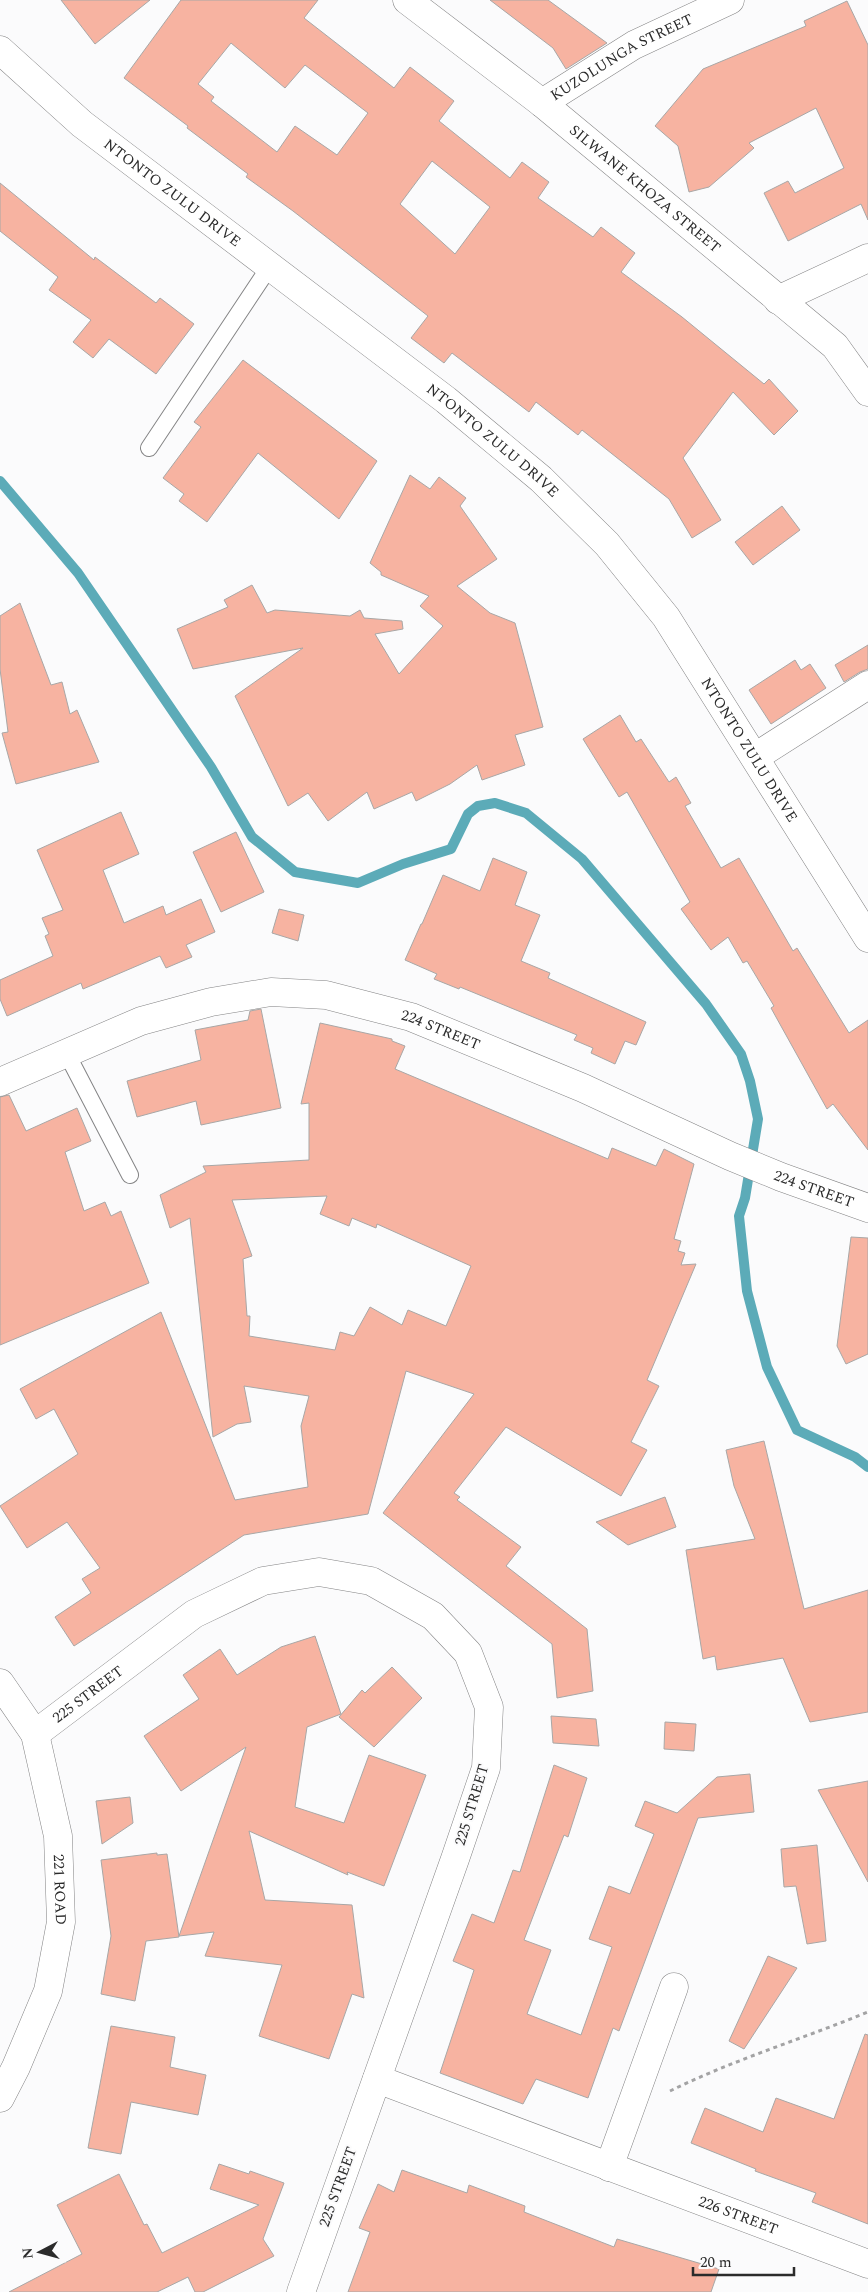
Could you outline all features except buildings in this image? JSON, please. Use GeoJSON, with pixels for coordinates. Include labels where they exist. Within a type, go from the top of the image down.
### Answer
{"type":"FeatureCollection","features":[{"type":"Feature","properties":{"kind":"street","name":"SILWANE KHOZA STREET"},"geometry":{"type":"LineString","coordinates":[[408,0],[542,102],[835,346],[868,392]]}},
{"type":"Feature","properties":{"kind":"street","name":"KUZOLUNGA STREET"},"geometry":{"type":"LineString","coordinates":[[542,102],[634,45],[730,0]]}},
{"type":"Feature","properties":{"kind":"street","name":"NTONTO ZULU DRIVE"},"geometry":{"type":"LineString","coordinates":[[0,50],[82,124],[446,400],[541,479],[607,544],[666,617],[868,938]]}},
{"type":"Feature","properties":{"kind":"street"},"geometry":{"type":"LineString","coordinates":[[778,300],[868,258]]}},
{"type":"Feature","properties":{"kind":"street"},"geometry":{"type":"LineString","coordinates":[[755,757],[868,685]]}},
{"type":"Feature","properties":{"kind":"street","name":"224 STREET"},"geometry":{"type":"LineString","coordinates":[[0,1082],[141,1021],[211,1002],[271,992],[326,995],[411,1017],[583,1088],[730,1156],[781,1177],[868,1208]]}},
{"type":"Feature","properties":{"kind":"street","name":"225 STREET"},"geometry":{"type":"LineString","coordinates":[[35,1734],[194,1614],[263,1581],[319,1572],[372,1581],[433,1616],[468,1653],[489,1707],[486,1768],[301,2292]]}},
{"type":"Feature","properties":{"kind":"street","name":"221 ROAD"},"geometry":{"type":"LineString","coordinates":[[0,1683],[35,1734],[58,1836],[61,1922],[48,1991],[16,2067],[0,2098]]}},
{"type":"Feature","properties":{"kind":"street"},"geometry":{"type":"LineString","coordinates":[[609,2167],[674,1987]]}},
{"type":"Feature","properties":{"kind":"street","name":"226 STREET"},"geometry":{"type":"LineString","coordinates":[[376,2079],[868,2264]]}},
{"type":"Feature","properties":{"kind":"lane"},"geometry":{"type":"LineString","coordinates":[[149,448],[270,266]]}},
{"type":"Feature","properties":{"kind":"lane"},"geometry":{"type":"LineString","coordinates":[[67,1054],[130,1176]]}},
{"type":"Feature","properties":{"kind":"path"},"geometry":{"type":"LineString","coordinates":[[665,2094],[750,2057],[803,2039],[868,2012]]}},
{"type":"Feature","properties":{"kind":"waterway"},"geometry":{"type":"LineString","coordinates":[[0,481],[78,573],[211,767],[252,837],[295,872],[358,883],[403,864],[451,849],[468,814],[478,806],[495,803],[526,813],[582,859],[706,1004],[741,1054],[750,1081],[758,1119],[745,1198],[739,1216],[747,1291],[767,1367],[797,1430],[855,1457],[868,1467]]}}]}
